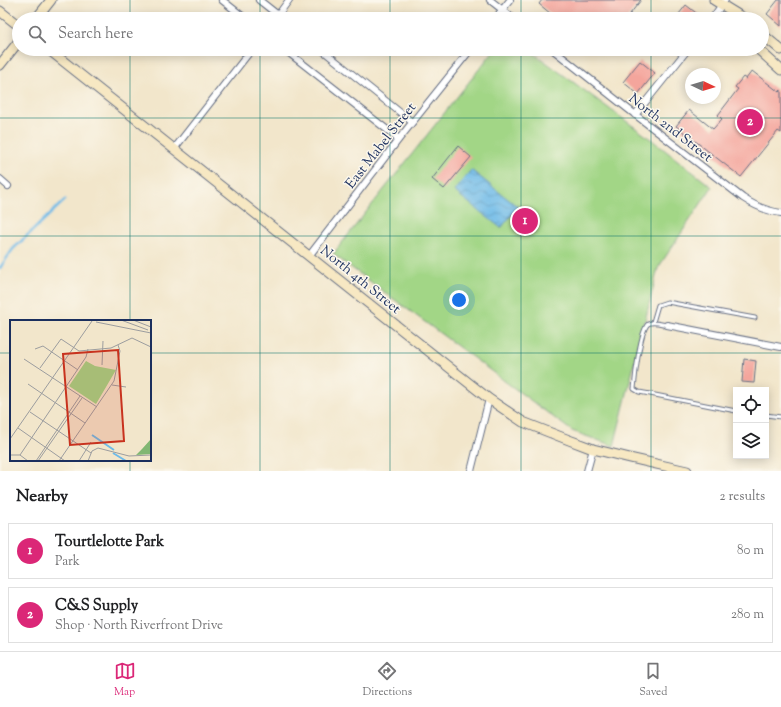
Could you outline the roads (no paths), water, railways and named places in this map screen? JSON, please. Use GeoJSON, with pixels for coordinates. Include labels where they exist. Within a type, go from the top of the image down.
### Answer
{"type":"FeatureCollection","features":[{"type":"Feature","properties":{"kind":"street"},"geometry":{"type":"LineString","coordinates":[[42,12],[51,0]]}},
{"type":"Feature","properties":{"kind":"street"},"geometry":{"type":"LineString","coordinates":[[222,0],[237,12]]}},
{"type":"Feature","properties":{"kind":"street"},"geometry":{"type":"LineString","coordinates":[[259,0],[272,12]]}},
{"type":"Feature","properties":{"kind":"street"},"geometry":{"type":"LineString","coordinates":[[282,12],[289,0]]}},
{"type":"Feature","properties":{"kind":"street"},"geometry":{"type":"LineString","coordinates":[[490,0],[505,12]]}},
{"type":"Feature","properties":{"kind":"street"},"geometry":{"type":"LineString","coordinates":[[502,10],[510,0]]}},
{"type":"Feature","properties":{"kind":"street"},"geometry":{"type":"LineString","coordinates":[[714,0],[724,3],[736,12]]}},
{"type":"Feature","properties":{"kind":"street"},"geometry":{"type":"LineString","coordinates":[[717,12],[724,3]]}},
{"type":"Feature","properties":{"kind":"street"},"geometry":{"type":"LineString","coordinates":[[0,11],[12,20]]}},
{"type":"Feature","properties":{"kind":"street"},"geometry":{"type":"LineString","coordinates":[[769,40],[781,50]]}},
{"type":"Feature","properties":{"kind":"street"},"geometry":{"type":"LineString","coordinates":[[0,65],[12,50]]}},
{"type":"Feature","properties":{"kind":"street","name":"North 4th Street"},"geometry":{"type":"LineString","coordinates":[[57,56],[489,399],[523,422],[593,449],[687,471]]}},
{"type":"Feature","properties":{"kind":"street"},"geometry":{"type":"LineString","coordinates":[[174,149],[247,56]]}},
{"type":"Feature","properties":{"kind":"street"},"geometry":{"type":"LineString","coordinates":[[293,56],[399,139]]}},
{"type":"Feature","properties":{"kind":"street"},"geometry":{"type":"LineString","coordinates":[[330,56],[412,122]]}},
{"type":"Feature","properties":{"kind":"street","name":"East Mabel Street"},"geometry":{"type":"LineString","coordinates":[[309,256],[412,122],[465,56]]}},
{"type":"Feature","properties":{"kind":"street","name":"North 2nd Street"},"geometry":{"type":"LineString","coordinates":[[561,56],[743,198],[766,210],[781,213]]}},
{"type":"Feature","properties":{"kind":"street"},"geometry":{"type":"LineString","coordinates":[[635,115],[682,56]]}},
{"type":"Feature","properties":{"kind":"street"},"geometry":{"type":"LineString","coordinates":[[766,56],[781,70]]}},
{"type":"Feature","properties":{"kind":"street"},"geometry":{"type":"LineString","coordinates":[[0,179],[8,186]]}},
{"type":"Feature","properties":{"kind":"street"},"geometry":{"type":"LineString","coordinates":[[667,325],[781,347]]}},
{"type":"Feature","properties":{"kind":"street"},"geometry":{"type":"LineString","coordinates":[[471,471],[489,399]]}},
{"type":"Feature","properties":{"kind":"street"},"geometry":{"type":"LineString","coordinates":[[587,471],[593,449]]}},
{"type":"Feature","properties":{"kind":"lane"},"geometry":{"type":"LineString","coordinates":[[733,410],[639,392],[634,389],[644,332],[649,324],[653,322],[658,306],[667,302],[755,318]]}},
{"type":"Feature","properties":{"kind":"lane"},"geometry":{"type":"LineString","coordinates":[[653,322],[667,325]]}},
{"type":"Feature","properties":{"kind":"lane"},"geometry":{"type":"LineString","coordinates":[[769,415],[781,417]]}},
{"type":"Feature","properties":{"kind":"water"},"geometry":{"type":"Polygon","coordinates":[[[471,170],[518,207],[501,228],[454,191],[471,170]]]}},
{"type":"Feature","properties":{"kind":"waterway"},"geometry":{"type":"LineString","coordinates":[[0,268],[13,249],[65,200]]}},
{"type":"Feature","properties":{"kind":"place","name":"C&S Supply"},"geometry":{"type":"Point","coordinates":[750,122]}},
{"type":"Feature","properties":{"kind":"place","name":"Tourtlelotte Park"},"geometry":{"type":"Point","coordinates":[525,221]}}]}
